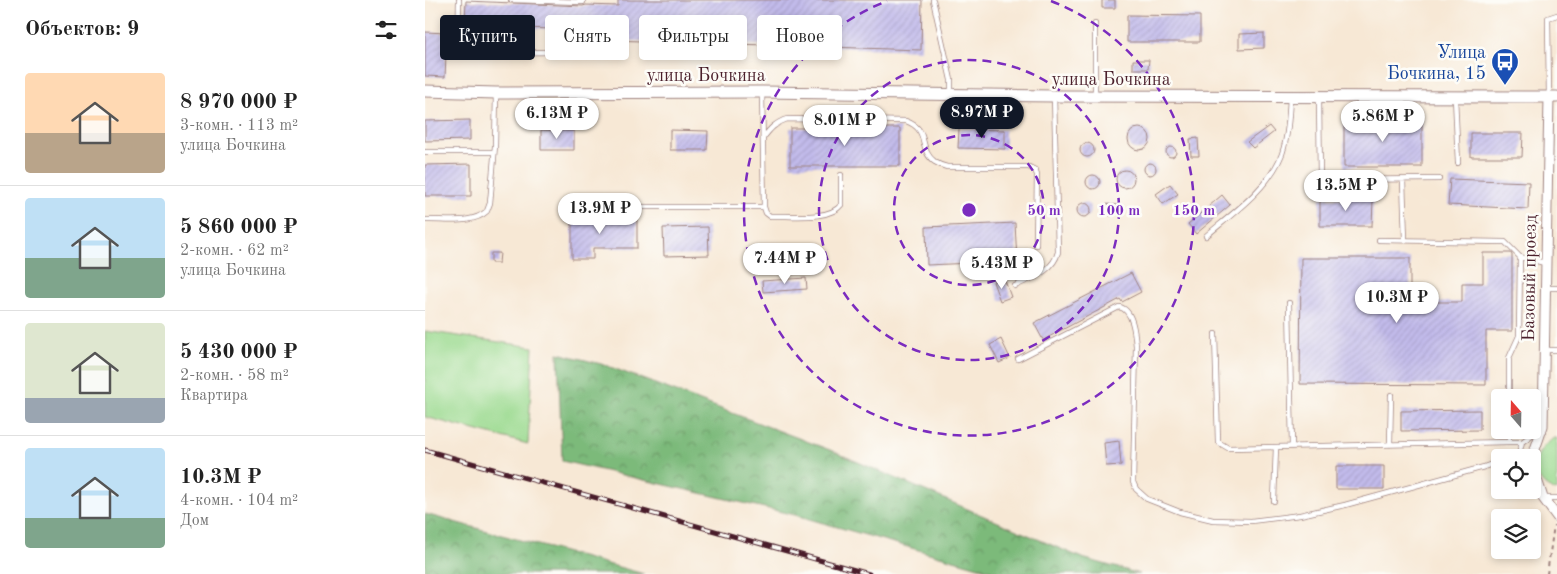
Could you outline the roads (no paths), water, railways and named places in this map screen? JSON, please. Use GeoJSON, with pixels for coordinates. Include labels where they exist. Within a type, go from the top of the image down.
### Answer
{"type":"FeatureCollection","features":[{"type":"Feature","properties":{"kind":"street","name":"улица Бочкина"},"geometry":{"type":"LineString","coordinates":[[425,92],[762,92],[1054,96],[1455,96],[1553,98]]}},
{"type":"Feature","properties":{"kind":"street","name":"Базовый проезд"},"geometry":{"type":"LineString","coordinates":[[1535,449],[1543,426],[1545,263],[1553,98]]}},
{"type":"Feature","properties":{"kind":"street"},"geometry":{"type":"LineString","coordinates":[[1541,492],[1543,498],[1556,516]]}},
{"type":"Feature","properties":{"kind":"lane"},"geometry":{"type":"LineString","coordinates":[[459,0],[458,53],[545,52]]}},
{"type":"Feature","properties":{"kind":"lane"},"geometry":{"type":"LineString","coordinates":[[511,0],[583,2],[583,0]]}},
{"type":"Feature","properties":{"kind":"lane"},"geometry":{"type":"LineString","coordinates":[[933,0],[951,80],[951,94]]}},
{"type":"Feature","properties":{"kind":"lane"},"geometry":{"type":"LineString","coordinates":[[1553,98],[1548,18],[1557,15]]}},
{"type":"Feature","properties":{"kind":"lane"},"geometry":{"type":"LineString","coordinates":[[1095,24],[1095,96]]}},
{"type":"Feature","properties":{"kind":"lane"},"geometry":{"type":"LineString","coordinates":[[762,92],[765,213],[771,216],[817,215],[833,212],[841,205],[841,175]]}},
{"type":"Feature","properties":{"kind":"lane"},"geometry":{"type":"LineString","coordinates":[[425,220],[469,219],[483,216],[487,211],[490,202],[494,152],[496,93]]}},
{"type":"Feature","properties":{"kind":"lane"},"geometry":{"type":"LineString","coordinates":[[1015,286],[1048,270],[1056,262],[1058,252],[1054,96]]}},
{"type":"Feature","properties":{"kind":"lane"},"geometry":{"type":"LineString","coordinates":[[1319,96],[1320,180],[1439,179]]}},
{"type":"Feature","properties":{"kind":"lane"},"geometry":{"type":"LineString","coordinates":[[1455,96],[1458,163]]}},
{"type":"Feature","properties":{"kind":"lane"},"geometry":{"type":"LineString","coordinates":[[1206,236],[1247,203],[1277,164],[1286,136],[1290,97]]}},
{"type":"Feature","properties":{"kind":"lane"},"geometry":{"type":"LineString","coordinates":[[763,138],[778,122],[787,119],[906,120],[916,124],[921,131],[925,151],[935,162],[947,167],[1029,167],[1035,170],[1037,176],[1036,245]]}},
{"type":"Feature","properties":{"kind":"lane"},"geometry":{"type":"LineString","coordinates":[[425,152],[494,152]]}},
{"type":"Feature","properties":{"kind":"lane"},"geometry":{"type":"LineString","coordinates":[[1403,180],[1405,240]]}},
{"type":"Feature","properties":{"kind":"lane"},"geometry":{"type":"LineString","coordinates":[[601,207],[764,207]]}},
{"type":"Feature","properties":{"kind":"lane"},"geometry":{"type":"LineString","coordinates":[[1379,240],[1505,242],[1520,257],[1545,263]]}},
{"type":"Feature","properties":{"kind":"lane"},"geometry":{"type":"LineString","coordinates":[[1509,389],[1509,358],[1519,336],[1520,257]]}},
{"type":"Feature","properties":{"kind":"lane"},"geometry":{"type":"LineString","coordinates":[[1545,288],[1557,288]]}},
{"type":"Feature","properties":{"kind":"lane"},"geometry":{"type":"LineString","coordinates":[[1289,303],[1292,447]]}},
{"type":"Feature","properties":{"kind":"lane"},"geometry":{"type":"LineString","coordinates":[[1018,359],[1119,307],[1127,311],[1135,330],[1137,346],[1133,473],[1133,482],[1136,490],[1147,499],[1180,512],[1213,520],[1251,521],[1300,515],[1491,464]]}},
{"type":"Feature","properties":{"kind":"lane"},"geometry":{"type":"LineString","coordinates":[[1215,334],[1218,442],[1228,448],[1522,442],[1543,426]]}},
{"type":"Feature","properties":{"kind":"lane"},"geometry":{"type":"LineString","coordinates":[[1544,350],[1557,350]]}},
{"type":"Feature","properties":{"kind":"lane"},"geometry":{"type":"LineString","coordinates":[[1390,445],[1391,395]]}},
{"type":"Feature","properties":{"kind":"lane"},"geometry":{"type":"LineString","coordinates":[[1520,449],[1522,442]]}},
{"type":"Feature","properties":{"kind":"lane"},"geometry":{"type":"LineString","coordinates":[[1274,501],[1276,447]]}},
{"type":"Feature","properties":{"kind":"lane"},"geometry":{"type":"LineString","coordinates":[[1543,498],[1557,498]]}},
{"type":"Feature","properties":{"kind":"railway"},"geometry":{"type":"LineString","coordinates":[[425,450],[869,574]]}},
{"type":"Feature","properties":{"kind":"place","name":"Улица Бочкина, 15"},"geometry":{"type":"Point","coordinates":[1505,86]}}]}
